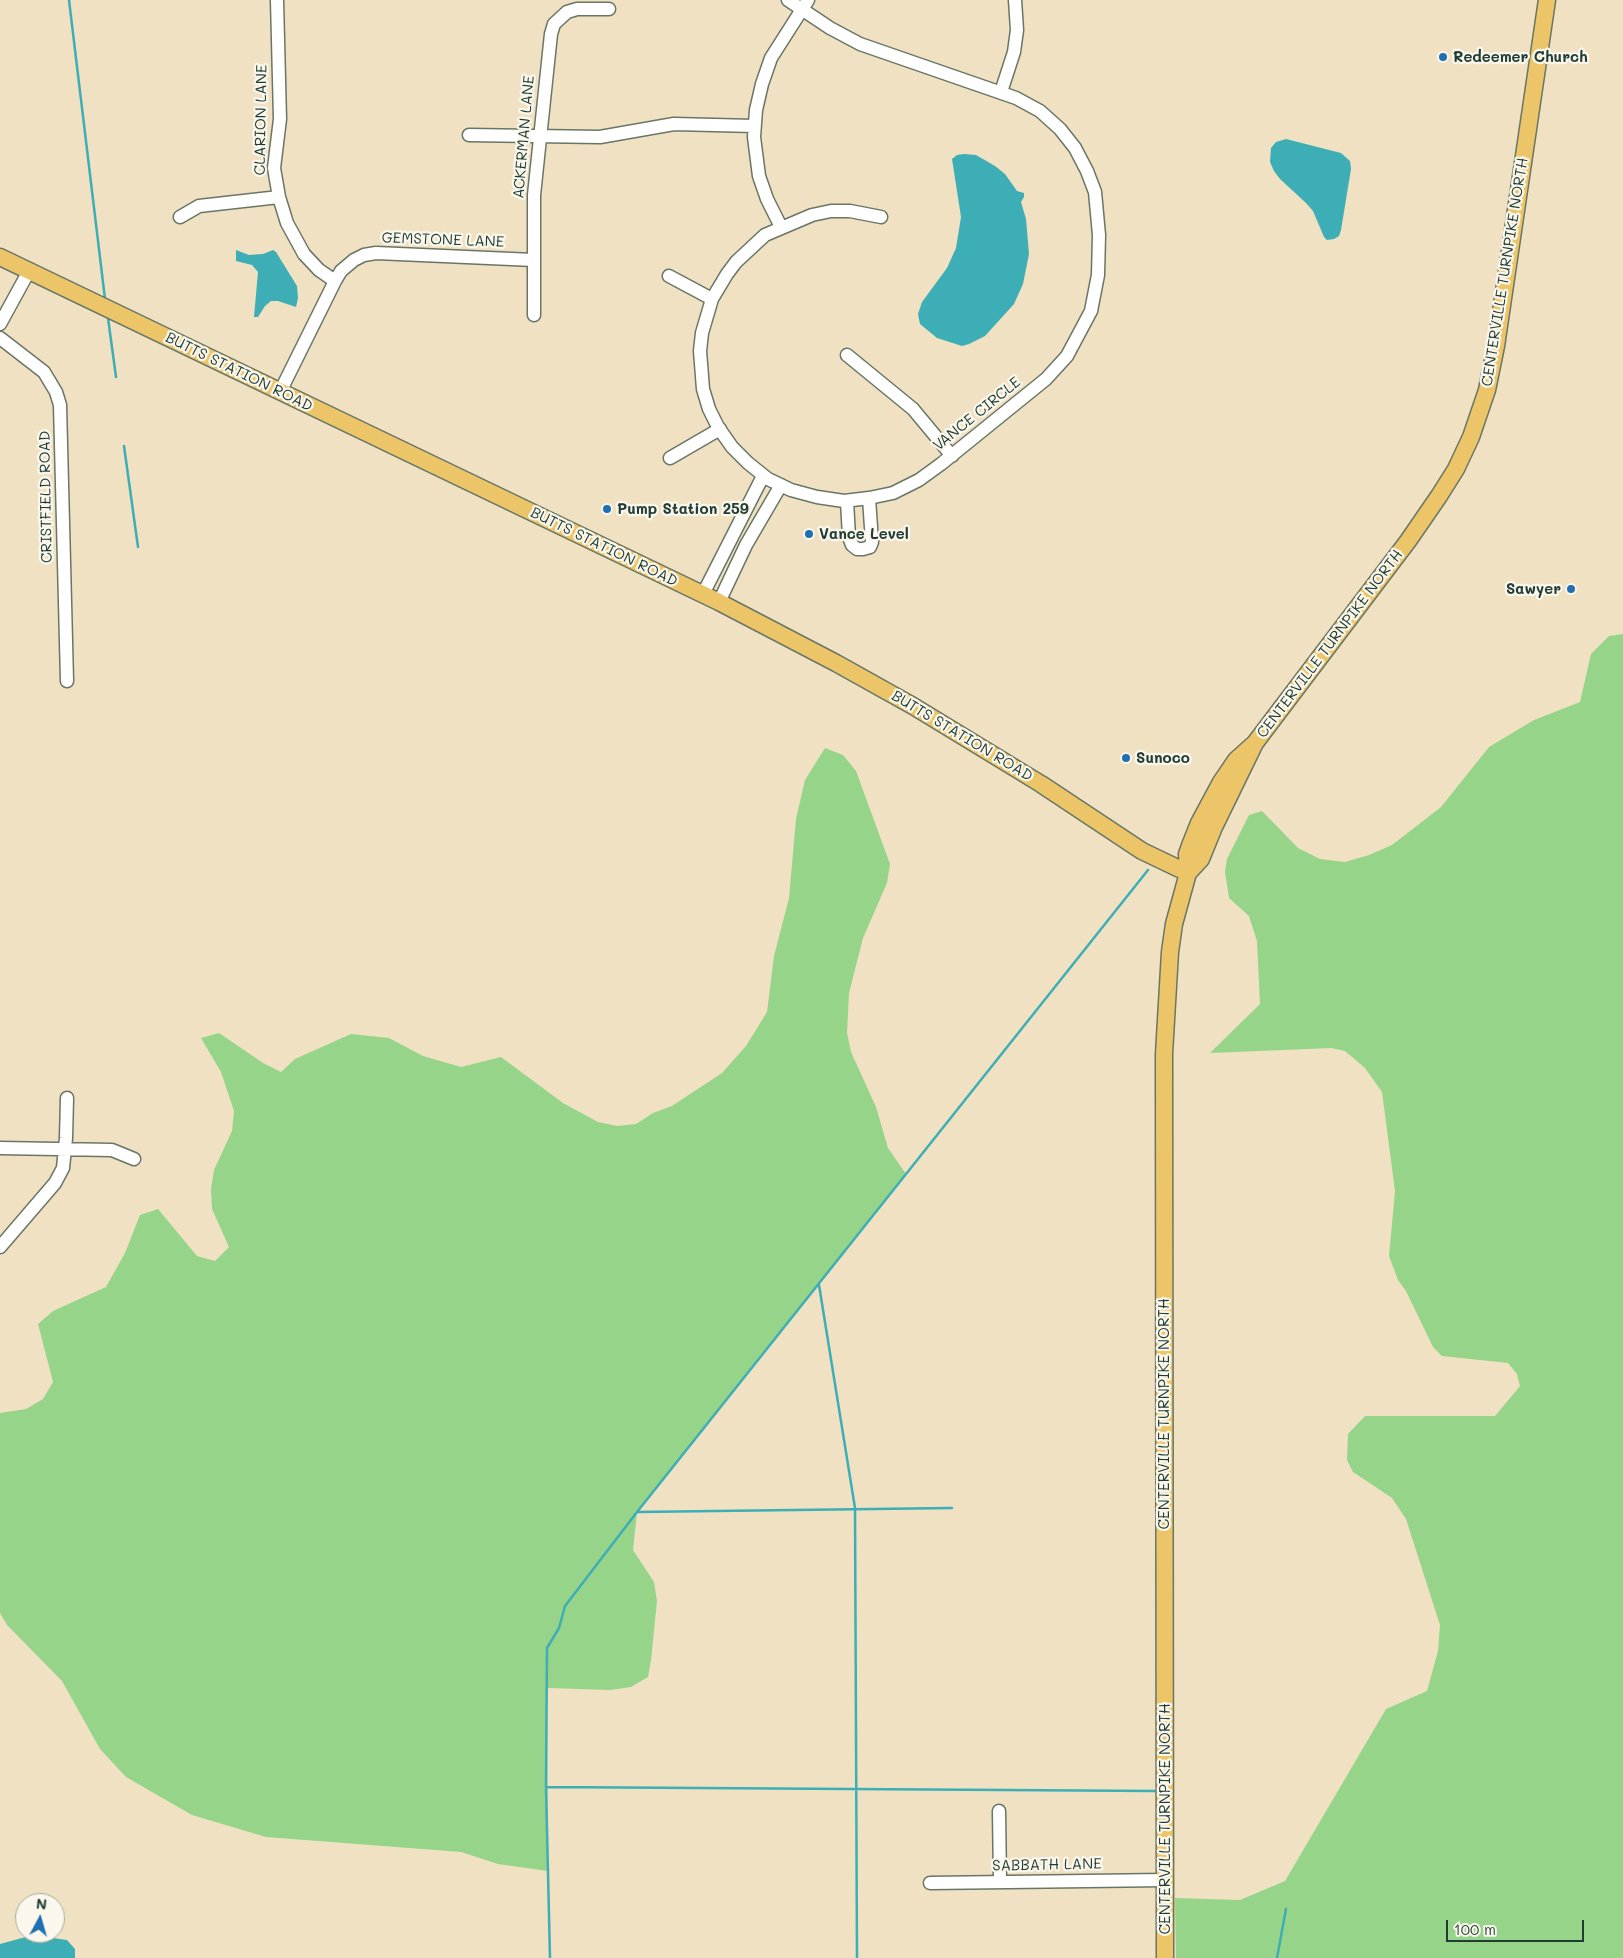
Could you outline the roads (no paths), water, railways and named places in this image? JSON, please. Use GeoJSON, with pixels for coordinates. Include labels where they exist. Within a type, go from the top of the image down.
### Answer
{"type":"FeatureCollection","features":[{"type":"Feature","properties":{"kind":"main road","name":"CENTERVILLE TURNPIKE NORTH"},"geometry":{"type":"LineString","coordinates":[[1165,1958],[1164,1054],[1170,952],[1174,924],[1188,873],[1187,854],[1199,823],[1221,782],[1236,760],[1255,743],[1413,533],[1456,469],[1471,437],[1487,390],[1496,346],[1547,0]]}},
{"type":"Feature","properties":{"kind":"main road","name":"BUTTS STATION ROAD"},"geometry":{"type":"LineString","coordinates":[[0,257],[719,602],[836,663],[913,706],[1041,784],[1142,851],[1188,873]]}},
{"type":"Feature","properties":{"kind":"street","name":"CLARION LANE"},"geometry":{"type":"LineString","coordinates":[[277,0],[280,119],[274,168],[279,197],[288,223],[304,254],[319,270],[334,281]]}},
{"type":"Feature","properties":{"kind":"street","name":"VANCE CIRCLE"},"geometry":{"type":"LineString","coordinates":[[788,0],[805,5],[830,28],[860,44],[1001,92],[1040,111],[1060,129],[1076,148],[1087,171],[1095,192],[1099,235],[1098,275],[1091,311],[1076,340],[1057,368],[1046,379],[952,456],[918,480],[893,493],[847,500],[817,497],[791,490],[763,476],[732,447],[709,409],[703,389],[701,371],[702,333],[712,299],[726,274],[743,254],[765,235],[781,227],[812,215],[832,211],[850,211],[881,217]]}},
{"type":"Feature","properties":{"kind":"street"},"geometry":{"type":"LineString","coordinates":[[1001,92],[1014,52],[1017,30],[1015,0]]}},
{"type":"Feature","properties":{"kind":"street"},"geometry":{"type":"LineString","coordinates":[[781,227],[767,199],[760,176],[756,156],[754,126],[762,84],[771,58],[805,5]]}},
{"type":"Feature","properties":{"kind":"street","name":"ACKERMAN LANE"},"geometry":{"type":"LineString","coordinates":[[534,315],[534,195],[549,45],[554,24],[567,12],[577,9],[609,9]]}},
{"type":"Feature","properties":{"kind":"street"},"geometry":{"type":"LineString","coordinates":[[469,135],[600,137],[674,124],[754,126]]}},
{"type":"Feature","properties":{"kind":"street"},"geometry":{"type":"LineString","coordinates":[[180,218],[199,206],[279,197]]}},
{"type":"Feature","properties":{"kind":"street","name":"GEMSTONE LANE"},"geometry":{"type":"LineString","coordinates":[[280,392],[334,281],[354,260],[376,253],[534,260]]}},
{"type":"Feature","properties":{"kind":"street"},"geometry":{"type":"LineString","coordinates":[[0,324],[29,271]]}},
{"type":"Feature","properties":{"kind":"street"},"geometry":{"type":"LineString","coordinates":[[669,276],[712,299]]}},
{"type":"Feature","properties":{"kind":"street","name":"CRISTFIELD ROAD"},"geometry":{"type":"LineString","coordinates":[[0,338],[44,372],[56,392],[60,405],[68,680]]}},
{"type":"Feature","properties":{"kind":"street"},"geometry":{"type":"LineString","coordinates":[[847,355],[912,409],[952,456]]}},
{"type":"Feature","properties":{"kind":"street"},"geometry":{"type":"LineString","coordinates":[[670,458],[720,430]]}},
{"type":"Feature","properties":{"kind":"street"},"geometry":{"type":"LineString","coordinates":[[703,594],[763,476]]}},
{"type":"Feature","properties":{"kind":"street"},"geometry":{"type":"LineString","coordinates":[[719,602],[746,545],[780,485]]}},
{"type":"Feature","properties":{"kind":"street"},"geometry":{"type":"LineString","coordinates":[[847,500],[849,537],[852,545],[857,549],[863,549],[870,546],[872,542],[869,498]]}},
{"type":"Feature","properties":{"kind":"street"},"geometry":{"type":"LineString","coordinates":[[0,1247],[55,1183],[63,1168],[67,1098]]}},
{"type":"Feature","properties":{"kind":"street"},"geometry":{"type":"LineString","coordinates":[[0,1148],[112,1150],[134,1159]]}},
{"type":"Feature","properties":{"kind":"street"},"geometry":{"type":"LineString","coordinates":[[999,1811],[1000,1882]]}},
{"type":"Feature","properties":{"kind":"street","name":"SABBATH LANE"},"geometry":{"type":"LineString","coordinates":[[930,1883],[1165,1880]]}},
{"type":"Feature","properties":{"kind":"water"},"geometry":{"type":"Polygon","coordinates":[[[1286,139],[1341,153],[1350,161],[1351,169],[1341,230],[1339,236],[1334,239],[1327,240],[1324,237],[1313,211],[1274,171],[1270,162],[1271,148],[1276,142],[1286,139]]]}},
{"type":"Feature","properties":{"kind":"water"},"geometry":{"type":"Polygon","coordinates":[[[957,155],[976,155],[995,166],[1005,174],[1017,191],[1024,193],[1021,202],[1026,219],[1029,254],[1023,284],[1014,304],[985,336],[962,346],[937,338],[920,324],[918,314],[922,302],[947,268],[956,248],[961,217],[952,159],[957,155]]]}},
{"type":"Feature","properties":{"kind":"water"},"geometry":{"type":"Polygon","coordinates":[[[236,250],[249,255],[263,254],[273,250],[276,252],[297,286],[298,298],[296,307],[278,301],[271,301],[265,306],[258,317],[254,317],[258,272],[252,265],[236,261],[236,250]]]}},
{"type":"Feature","properties":{"kind":"water"},"geometry":{"type":"Polygon","coordinates":[[[15,1940],[15,1943],[65,1943],[65,1940],[67,1940],[75,1949],[75,1958],[0,1958],[0,1944],[15,1940]]]}},
{"type":"Feature","properties":{"kind":"waterway"},"geometry":{"type":"LineString","coordinates":[[69,0],[105,299]]}},
{"type":"Feature","properties":{"kind":"waterway"},"geometry":{"type":"LineString","coordinates":[[108,318],[116,377]]}},
{"type":"Feature","properties":{"kind":"waterway"},"geometry":{"type":"LineString","coordinates":[[124,446],[138,547]]}},
{"type":"Feature","properties":{"kind":"waterway"},"geometry":{"type":"LineString","coordinates":[[550,1958],[546,1787],[547,1648],[559,1628],[565,1606],[637,1512],[1148,870]]}},
{"type":"Feature","properties":{"kind":"waterway"},"geometry":{"type":"LineString","coordinates":[[819,1285],[855,1508],[857,1958]]}},
{"type":"Feature","properties":{"kind":"waterway"},"geometry":{"type":"LineString","coordinates":[[637,1512],[952,1508]]}},
{"type":"Feature","properties":{"kind":"waterway"},"geometry":{"type":"LineString","coordinates":[[546,1787],[1155,1791]]}},
{"type":"Feature","properties":{"kind":"waterway"},"geometry":{"type":"LineString","coordinates":[[1277,1958],[1286,1909]]}},
{"type":"Feature","properties":{"kind":"place","name":"Redeemer Church"},"geometry":{"type":"Point","coordinates":[1443,57]}},
{"type":"Feature","properties":{"kind":"place","name":"Pump Station 259"},"geometry":{"type":"Point","coordinates":[607,509]}},
{"type":"Feature","properties":{"kind":"place","name":"Vance Level"},"geometry":{"type":"Point","coordinates":[809,534]}},
{"type":"Feature","properties":{"kind":"place","name":"Sawyer"},"geometry":{"type":"Point","coordinates":[1571,589]}},
{"type":"Feature","properties":{"kind":"place","name":"Sunoco"},"geometry":{"type":"Point","coordinates":[1126,758]}}]}
